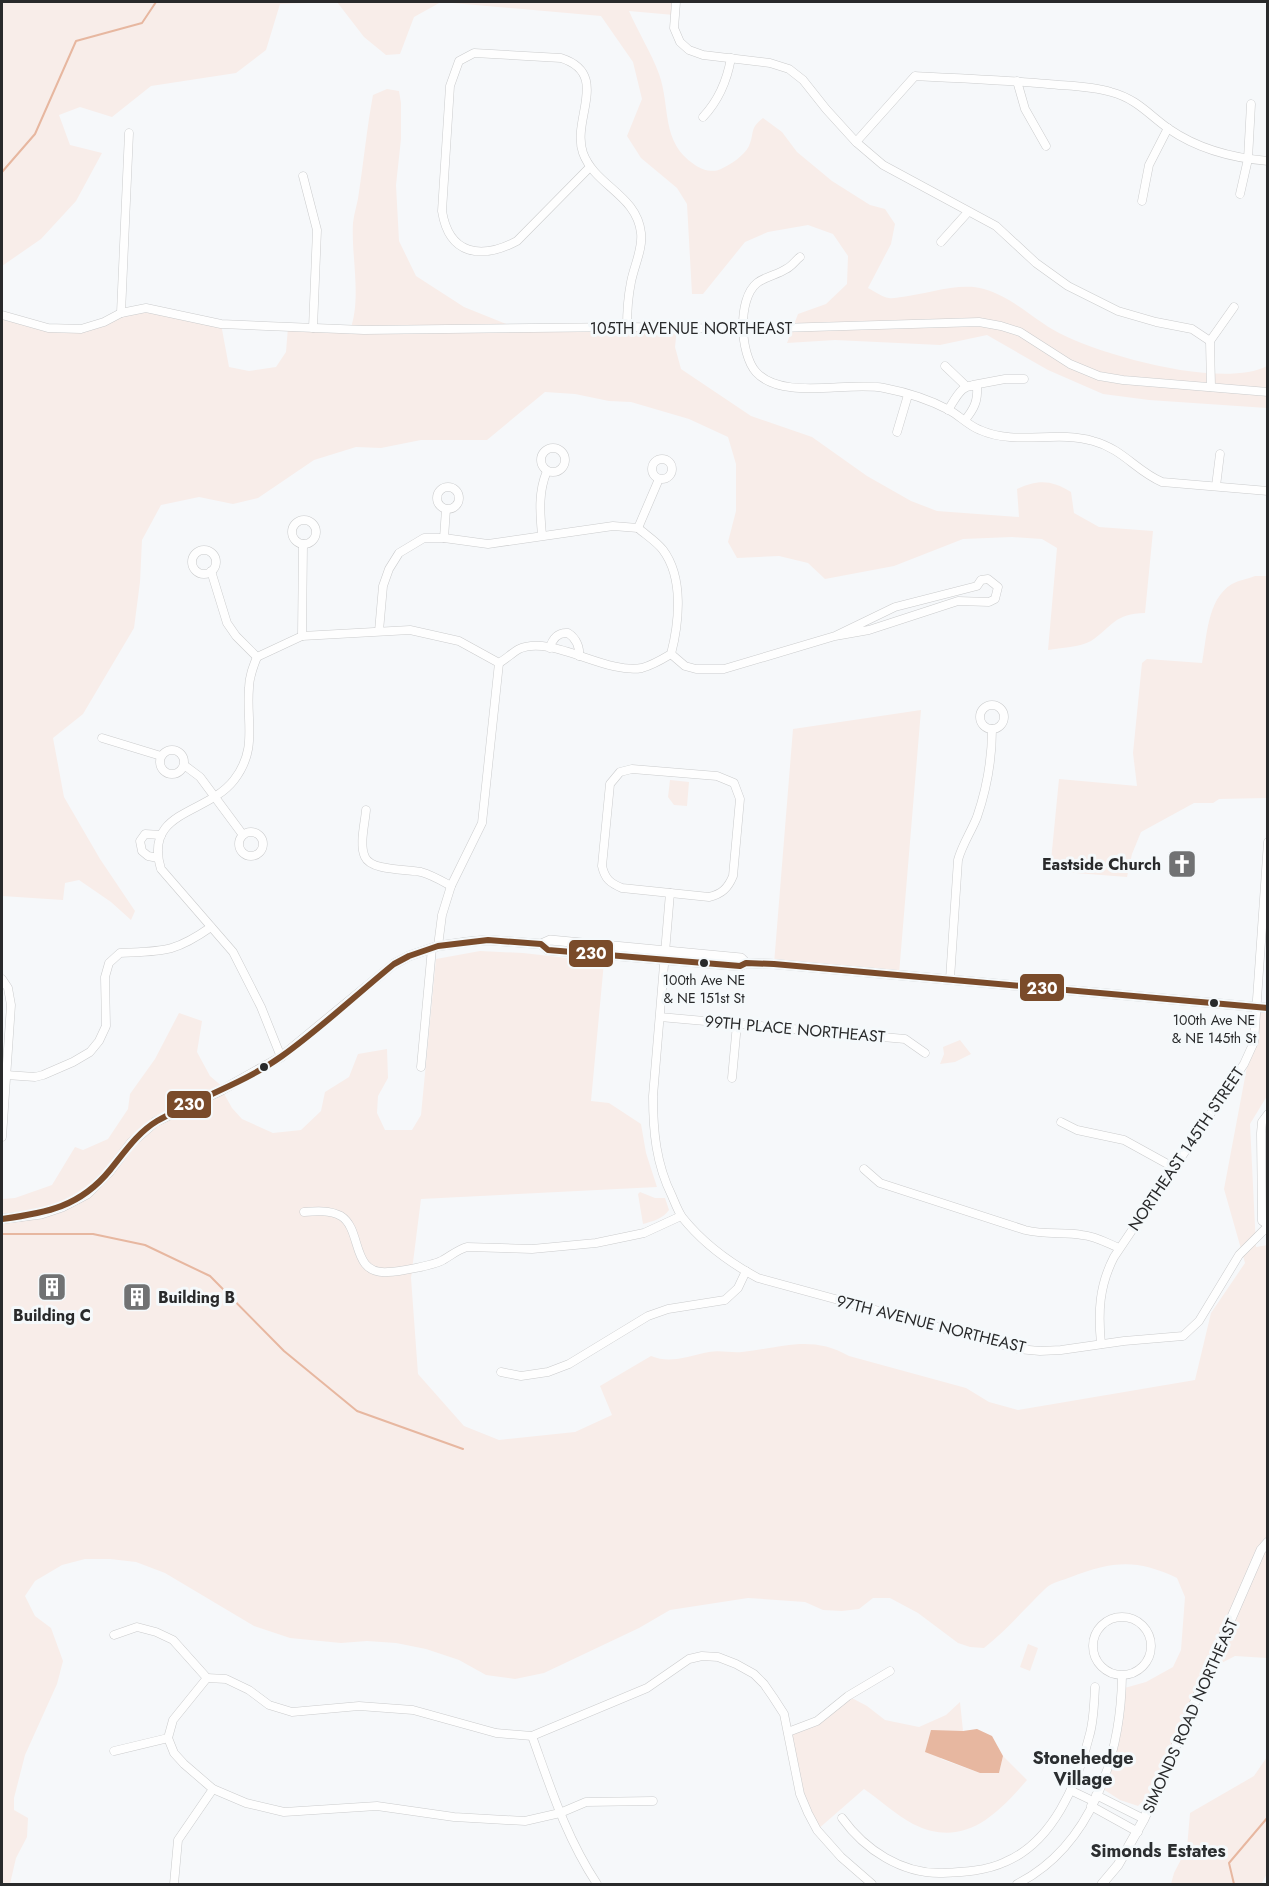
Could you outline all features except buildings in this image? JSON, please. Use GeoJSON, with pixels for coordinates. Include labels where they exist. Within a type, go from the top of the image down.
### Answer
{"type":"FeatureCollection","features":[{"type":"Feature","properties":{"kind":"main road"},"geometry":{"type":"LineString","coordinates":[[2,1219],[41,1214],[62,1208],[87,1194],[109,1173],[131,1143],[155,1122],[222,1090],[281,1057],[394,964],[435,947],[488,940],[541,944],[550,940],[740,966],[746,963],[950,979],[1268,1008]]}},
{"type":"Feature","properties":{"kind":"main road","name":"SIMONDS ROAD NORTHEAST"},"geometry":{"type":"LineString","coordinates":[[1102,1884],[1118,1865],[1138,1832],[1261,1550],[1268,1542]]}},
{"type":"Feature","properties":{"kind":"street"},"geometry":{"type":"LineString","coordinates":[[676,2],[674,28],[680,42],[688,50],[703,55],[770,63],[789,69],[803,80],[856,142],[883,165],[996,226],[1036,263],[1068,286],[1118,311],[1192,329],[1210,340]]}},
{"type":"Feature","properties":{"kind":"street"},"geometry":{"type":"LineString","coordinates":[[590,167],[517,240],[506,247],[478,253],[458,244],[450,237],[442,211],[450,86],[459,61],[474,53],[561,58],[580,67],[586,79],[587,92],[580,134],[583,152],[590,167],[625,199],[636,213],[642,235],[628,298],[627,327]]}},
{"type":"Feature","properties":{"kind":"street"},"geometry":{"type":"LineString","coordinates":[[703,117],[719,96],[728,74],[730,58]]}},
{"type":"Feature","properties":{"kind":"street"},"geometry":{"type":"LineString","coordinates":[[856,142],[915,76],[1097,88],[1138,103],[1168,128],[1194,144],[1215,152],[1268,161]]}},
{"type":"Feature","properties":{"kind":"street"},"geometry":{"type":"LineString","coordinates":[[1017,81],[1025,109],[1046,146]]}},
{"type":"Feature","properties":{"kind":"street"},"geometry":{"type":"LineString","coordinates":[[1240,194],[1248,159],[1251,104]]}},
{"type":"Feature","properties":{"kind":"street"},"geometry":{"type":"LineString","coordinates":[[1142,201],[1149,165],[1168,128]]}},
{"type":"Feature","properties":{"kind":"street"},"geometry":{"type":"LineString","coordinates":[[121,313],[129,133]]}},
{"type":"Feature","properties":{"kind":"street"},"geometry":{"type":"LineString","coordinates":[[303,176],[317,230],[313,328]]}},
{"type":"Feature","properties":{"kind":"street"},"geometry":{"type":"LineString","coordinates":[[941,242],[968,212]]}},
{"type":"Feature","properties":{"kind":"street"},"geometry":{"type":"LineString","coordinates":[[800,257],[786,269],[769,276],[751,289],[742,329],[748,360],[758,374],[772,383],[787,387],[884,388],[948,410],[978,430],[1012,438],[1076,437],[1093,441],[1118,452],[1147,475],[1162,482],[1268,491]]}},
{"type":"Feature","properties":{"kind":"street"},"geometry":{"type":"LineString","coordinates":[[1211,387],[1210,340],[1234,307]]}},
{"type":"Feature","properties":{"kind":"street","name":"105TH AVENUE NORTHEAST"},"geometry":{"type":"LineString","coordinates":[[2,315],[48,328],[81,329],[104,322],[121,313],[146,308],[221,324],[364,330],[627,327],[742,329],[979,322],[1020,332],[1070,364],[1099,376],[1268,392]]}},
{"type":"Feature","properties":{"kind":"street"},"geometry":{"type":"LineString","coordinates":[[945,366],[969,385],[977,387],[974,409],[965,420]]}},
{"type":"Feature","properties":{"kind":"street"},"geometry":{"type":"LineString","coordinates":[[948,410],[959,393],[969,385],[1005,379],[1024,379]]}},
{"type":"Feature","properties":{"kind":"street"},"geometry":{"type":"LineString","coordinates":[[897,432],[908,395]]}},
{"type":"Feature","properties":{"kind":"street"},"geometry":{"type":"LineString","coordinates":[[1216,486],[1220,454]]}},
{"type":"Feature","properties":{"kind":"street"},"geometry":{"type":"LineString","coordinates":[[542,535],[541,484],[547,471]]}},
{"type":"Feature","properties":{"kind":"street"},"geometry":{"type":"LineString","coordinates":[[638,528],[659,479]]}},
{"type":"Feature","properties":{"kind":"street"},"geometry":{"type":"LineString","coordinates":[[444,538],[446,509]]}},
{"type":"Feature","properties":{"kind":"street"},"geometry":{"type":"LineString","coordinates":[[379,631],[383,586],[389,569],[399,553],[424,538],[444,538],[488,544],[613,526],[638,528],[663,550],[673,568],[678,618],[671,654],[655,664],[639,668],[622,668],[535,646],[520,649],[500,663],[482,823],[451,886],[442,915],[435,947],[421,1067]]}},
{"type":"Feature","properties":{"kind":"street"},"geometry":{"type":"LineString","coordinates":[[302,636],[303,544]]}},
{"type":"Feature","properties":{"kind":"street"},"geometry":{"type":"LineString","coordinates":[[211,571],[227,623],[236,636],[257,657]]}},
{"type":"Feature","properties":{"kind":"street"},"geometry":{"type":"LineString","coordinates":[[671,654],[685,666],[696,669],[724,669],[835,636],[869,630],[958,601],[989,602],[995,599],[998,587],[988,579],[981,580],[977,586],[895,607],[835,636]]}},
{"type":"Feature","properties":{"kind":"street"},"geometry":{"type":"LineString","coordinates":[[281,1057],[261,1007],[233,952],[161,869],[158,858],[158,841],[167,825],[174,818],[217,797],[232,783],[244,765],[250,742],[250,675],[257,657],[302,636],[410,630],[459,641],[500,663]]}},
{"type":"Feature","properties":{"kind":"street"},"geometry":{"type":"LineString","coordinates":[[550,648],[554,638],[559,634],[568,633],[576,640],[580,651],[579,656]]}},
{"type":"Feature","properties":{"kind":"street"},"geometry":{"type":"LineString","coordinates":[[950,979],[958,860],[984,794],[990,770],[992,729]]}},
{"type":"Feature","properties":{"kind":"street"},"geometry":{"type":"LineString","coordinates":[[102,738],[161,756]]}},
{"type":"Feature","properties":{"kind":"street"},"geometry":{"type":"LineString","coordinates":[[167,750],[175,750],[184,757],[184,765],[179,772],[168,773],[162,768],[161,756],[167,750]]}},
{"type":"Feature","properties":{"kind":"street"},"geometry":{"type":"LineString","coordinates":[[184,765],[200,777],[217,797],[243,835]]}},
{"type":"Feature","properties":{"kind":"street"},"geometry":{"type":"LineString","coordinates":[[632,769],[717,776],[734,783],[740,799],[733,876],[726,889],[718,895],[709,897],[670,893],[622,888],[610,883],[605,877],[602,866],[610,784],[620,772],[632,769]]}},
{"type":"Feature","properties":{"kind":"street"},"geometry":{"type":"LineString","coordinates":[[366,810],[363,845],[364,856],[369,862],[378,866],[423,872],[451,886]]}},
{"type":"Feature","properties":{"kind":"street"},"geometry":{"type":"LineString","coordinates":[[158,858],[148,856],[142,851],[140,841],[145,834],[161,835]]}},
{"type":"Feature","properties":{"kind":"street","name":"NORTHEAST 145TH STREET"},"geometry":{"type":"LineString","coordinates":[[1101,1344],[1099,1300],[1107,1271],[1119,1248],[1244,1064],[1254,1042],[1268,842]]}},
{"type":"Feature","properties":{"kind":"street"},"geometry":{"type":"LineString","coordinates":[[304,1212],[321,1211],[340,1215],[351,1230],[356,1248],[365,1264],[375,1270],[389,1272],[441,1262],[457,1250],[467,1246],[532,1249],[622,1238],[644,1233],[681,1216],[662,1171],[654,1136],[653,1096],[670,893]]}},
{"type":"Feature","properties":{"kind":"street"},"geometry":{"type":"LineString","coordinates":[[6,1075],[35,1077],[43,1075],[90,1052],[99,1041],[106,1026],[105,977],[109,963],[120,953],[174,949],[211,927]]}},
{"type":"Feature","properties":{"kind":"street"},"geometry":{"type":"LineString","coordinates":[[2,979],[11,996],[2,1137]]}},
{"type":"Feature","properties":{"kind":"street","name":"99TH PLACE NORTHEAST"},"geometry":{"type":"LineString","coordinates":[[660,1017],[905,1039],[925,1053]]}},
{"type":"Feature","properties":{"kind":"street"},"geometry":{"type":"LineString","coordinates":[[732,1078],[737,1024]]}},
{"type":"Feature","properties":{"kind":"street"},"geometry":{"type":"LineString","coordinates":[[1268,1114],[1262,1122],[1261,1133],[1262,1221],[1268,1225]]}},
{"type":"Feature","properties":{"kind":"street"},"geometry":{"type":"LineString","coordinates":[[1061,1122],[1077,1130],[1124,1140],[1173,1167]]}},
{"type":"Feature","properties":{"kind":"street"},"geometry":{"type":"LineString","coordinates":[[864,1169],[880,1183],[1025,1230],[1038,1233],[1083,1235],[1119,1248]]}},
{"type":"Feature","properties":{"kind":"street","name":"97TH AVENUE NORTHEAST"},"geometry":{"type":"LineString","coordinates":[[681,1216],[735,1265],[758,1278],[1018,1349],[1040,1351],[1183,1336],[1199,1321],[1239,1255],[1268,1225]]}},
{"type":"Feature","properties":{"kind":"street"},"geometry":{"type":"LineString","coordinates":[[501,1372],[521,1376],[548,1372],[569,1364],[648,1316],[668,1309],[724,1300],[738,1288],[746,1271]]}},
{"type":"Feature","properties":{"kind":"street"},"geometry":{"type":"LineString","coordinates":[[1122,1616],[1134,1618],[1143,1625],[1150,1635],[1152,1646],[1149,1658],[1143,1667],[1133,1674],[1122,1676],[1110,1673],[1101,1667],[1094,1657],[1092,1645],[1101,1624],[1111,1618],[1122,1616]]}},
{"type":"Feature","properties":{"kind":"street"},"geometry":{"type":"LineString","coordinates":[[114,1635],[136,1627],[156,1632],[173,1640],[207,1678],[226,1679],[249,1690],[269,1706],[292,1712],[359,1706],[413,1710],[496,1733],[532,1736],[647,1688],[689,1659],[702,1656],[718,1657],[754,1674],[779,1705],[784,1714],[800,1794],[808,1813],[817,1830],[872,1884]]}},
{"type":"Feature","properties":{"kind":"street"},"geometry":{"type":"LineString","coordinates":[[788,1732],[817,1720],[848,1696],[890,1671]]}},
{"type":"Feature","properties":{"kind":"street"},"geometry":{"type":"LineString","coordinates":[[1017,1884],[1036,1873],[1064,1850],[1093,1801],[1111,1761],[1118,1725],[1122,1676]]}},
{"type":"Feature","properties":{"kind":"street"},"geometry":{"type":"LineString","coordinates":[[207,1678],[173,1720],[168,1738],[174,1753],[213,1789],[246,1803],[284,1812],[377,1806],[454,1817],[525,1821],[560,1813],[586,1802],[652,1801]]}},
{"type":"Feature","properties":{"kind":"street"},"geometry":{"type":"LineString","coordinates":[[842,1818],[865,1844],[896,1863],[920,1871],[935,1873],[968,1871],[995,1866],[1020,1854],[1044,1832],[1072,1791],[1090,1736],[1095,1687]]}},
{"type":"Feature","properties":{"kind":"street"},"geometry":{"type":"LineString","coordinates":[[532,1736],[578,1856],[597,1884]]}},
{"type":"Feature","properties":{"kind":"street"},"geometry":{"type":"LineString","coordinates":[[114,1751],[168,1738]]}},
{"type":"Feature","properties":{"kind":"street"},"geometry":{"type":"LineString","coordinates":[[174,1884],[178,1840],[213,1789]]}},
{"type":"Feature","properties":{"kind":"street"},"geometry":{"type":"LineString","coordinates":[[1072,1791],[1144,1819]]}},
{"type":"Feature","properties":{"kind":"street"},"geometry":{"type":"LineString","coordinates":[[1093,1801],[1138,1832]]}},
{"type":"Feature","properties":{"kind":"shaded area"},"geometry":{"type":"Polygon","coordinates":[[[2,2],[337,2],[280,4],[266,50],[236,73],[151,86],[112,117],[80,107],[59,115],[70,145],[102,153],[76,201],[41,239],[2,266],[2,2]]]}},
{"type":"Feature","properties":{"kind":"shaded area"},"geometry":{"type":"Polygon","coordinates":[[[337,2],[441,2],[414,17],[400,54],[386,55],[364,37],[337,2]]]}},
{"type":"Feature","properties":{"kind":"shaded area"},"geometry":{"type":"Polygon","coordinates":[[[441,2],[676,2],[674,15],[629,11],[659,74],[668,123],[676,146],[695,165],[704,170],[715,171],[729,165],[744,153],[749,146],[754,128],[763,118],[782,132],[797,152],[832,181],[870,205],[885,209],[895,224],[891,244],[868,288],[892,298],[974,287],[1005,298],[1059,333],[1133,360],[1193,372],[1222,374],[1247,372],[1267,366],[1267,408],[1149,400],[1103,394],[1048,370],[987,335],[940,345],[835,340],[787,343],[798,314],[826,304],[847,284],[848,256],[833,234],[808,225],[768,232],[745,242],[703,294],[692,294],[687,204],[677,188],[641,158],[627,136],[642,99],[633,62],[601,16],[441,2]]]}},
{"type":"Feature","properties":{"kind":"shaded area"},"geometry":{"type":"Polygon","coordinates":[[[387,89],[399,91],[401,103],[401,139],[396,185],[399,241],[416,276],[464,307],[516,328],[677,328],[675,347],[681,369],[751,416],[812,437],[867,476],[911,501],[937,511],[1019,517],[1017,489],[1038,482],[1051,483],[1064,488],[1071,492],[1074,513],[1099,527],[1153,531],[1145,613],[1120,618],[1087,643],[1048,650],[1057,548],[1042,539],[1012,537],[963,539],[894,566],[825,579],[808,563],[779,556],[737,558],[728,542],[736,511],[736,464],[728,437],[689,419],[631,402],[545,392],[487,440],[421,440],[381,448],[356,447],[314,460],[258,498],[233,504],[199,497],[161,505],[142,540],[140,582],[134,628],[83,714],[53,738],[64,797],[100,859],[135,911],[131,920],[111,902],[79,880],[65,883],[63,900],[2,896],[2,315],[48,328],[81,329],[146,308],[221,324],[229,367],[249,371],[276,367],[286,352],[288,327],[350,330],[356,291],[354,219],[367,131],[373,95],[387,89]]]}},
{"type":"Feature","properties":{"kind":"shaded area"},"geometry":{"type":"Polygon","coordinates":[[[1255,576],[1267,576],[1267,798],[1219,799],[1213,803],[1194,803],[1141,832],[1132,854],[1127,877],[1050,871],[1059,779],[1137,786],[1133,753],[1142,663],[1147,659],[1202,663],[1207,631],[1217,599],[1232,584],[1255,576]]]}},
{"type":"Feature","properties":{"kind":"shaded area"},"geometry":{"type":"Polygon","coordinates":[[[921,710],[899,974],[774,964],[793,729],[921,710]]]}},
{"type":"Feature","properties":{"kind":"shaded area"},"geometry":{"type":"Polygon","coordinates":[[[670,780],[689,782],[687,806],[674,805],[668,797],[670,780]]]}},
{"type":"Feature","properties":{"kind":"shaded area"},"geometry":{"type":"Polygon","coordinates":[[[480,951],[523,953],[604,962],[591,1101],[609,1103],[641,1124],[646,1153],[657,1187],[421,1199],[411,1278],[418,1374],[464,1426],[499,1440],[575,1432],[612,1415],[600,1386],[651,1356],[672,1359],[713,1351],[742,1352],[809,1344],[835,1349],[849,1356],[966,1388],[989,1402],[1018,1410],[1195,1380],[1211,1313],[1245,1263],[1224,1189],[1258,1008],[1267,1009],[1267,1096],[1250,1124],[1256,1247],[1268,1245],[1267,1658],[1235,1656],[1210,1669],[1159,1785],[1138,1806],[1120,1800],[1103,1789],[1121,1689],[1146,1682],[1173,1667],[1181,1650],[1185,1597],[1177,1578],[1137,1565],[1113,1565],[1051,1584],[984,1648],[958,1643],[918,1613],[890,1598],[873,1598],[859,1609],[842,1611],[823,1610],[805,1602],[748,1598],[670,1610],[639,1628],[544,1673],[515,1679],[486,1675],[459,1660],[426,1649],[396,1643],[367,1641],[341,1643],[290,1638],[254,1626],[165,1573],[136,1562],[85,1559],[62,1565],[35,1581],[25,1596],[35,1616],[51,1628],[63,1661],[57,1684],[25,1755],[14,1798],[14,1810],[28,1818],[27,1837],[16,1858],[10,1884],[2,1884],[2,1199],[15,1198],[52,1185],[75,1147],[83,1150],[108,1139],[128,1109],[130,1094],[155,1059],[179,1013],[202,1021],[197,1052],[210,1076],[224,1088],[222,1090],[232,1108],[242,1119],[273,1133],[301,1130],[321,1111],[325,1092],[349,1077],[358,1054],[387,1049],[388,1078],[378,1096],[377,1113],[385,1130],[412,1130],[421,1115],[436,959],[480,951]]]}},
{"type":"Feature","properties":{"kind":"shaded area"},"geometry":{"type":"Polygon","coordinates":[[[960,1040],[971,1054],[955,1062],[940,1064],[944,1054],[943,1047],[960,1040]]]}},
{"type":"Feature","properties":{"kind":"shaded area"},"geometry":{"type":"Polygon","coordinates":[[[640,1192],[655,1198],[665,1198],[669,1210],[667,1213],[661,1218],[643,1224],[638,1194],[640,1192]]]}},
{"type":"Feature","properties":{"kind":"shaded area"},"geometry":{"type":"Polygon","coordinates":[[[1028,1644],[1038,1648],[1030,1671],[1020,1667],[1028,1644]]]}},
{"type":"Feature","properties":{"kind":"shaded area"},"geometry":{"type":"Polygon","coordinates":[[[848,1696],[867,1706],[885,1720],[919,1727],[946,1715],[960,1702],[963,1731],[931,1731],[941,1759],[980,1773],[999,1773],[1003,1756],[1027,1780],[1003,1806],[977,1825],[963,1831],[948,1833],[931,1831],[913,1824],[864,1789],[817,1830],[808,1813],[788,1732],[817,1721],[848,1696]]]}},
{"type":"Feature","properties":{"kind":"shaded area"},"geometry":{"type":"Polygon","coordinates":[[[977,1729],[992,1736],[1003,1756],[999,1773],[980,1773],[925,1752],[931,1730],[977,1729]]]}},
{"type":"Feature","properties":{"kind":"shaded area"},"geometry":{"type":"Polygon","coordinates":[[[1267,1757],[1267,1874],[1261,1884],[1171,1884],[1187,1848],[1190,1813],[1254,1776],[1267,1757]]]}},
{"type":"Feature","properties":{"kind":"waterway"},"geometry":{"type":"LineString","coordinates":[[2,172],[35,134],[76,41],[142,23],[156,2]]}},
{"type":"Feature","properties":{"kind":"waterway"},"geometry":{"type":"LineString","coordinates":[[2,1234],[93,1234],[145,1245],[210,1276],[284,1351],[357,1411],[463,1449]]}},
{"type":"Feature","properties":{"kind":"waterway"},"geometry":{"type":"LineString","coordinates":[[1234,1884],[1229,1863],[1268,1817]]}},
{"type":"Feature","properties":{"kind":"transit line","name":"230"},"geometry":{"type":"LineString","coordinates":[[2,1219],[48,1211],[87,1192],[99,1182],[143,1131],[157,1121],[267,1066],[310,1034],[394,964],[438,946],[488,940],[541,944],[548,950],[740,966],[746,963],[774,964],[1268,1008]]}},
{"type":"Feature","properties":{"kind":"place","name":"Eastside Church"},"geometry":{"type":"Point","coordinates":[1182,864]}},
{"type":"Feature","properties":{"kind":"place","name":"100th Ave NE & NE 151st St"},"geometry":{"type":"Point","coordinates":[704,963]}},
{"type":"Feature","properties":{"kind":"place","name":"100th Ave NE & NE 145th St"},"geometry":{"type":"Point","coordinates":[1214,1003]}},
{"type":"Feature","properties":{"kind":"place","name":"Building C"},"geometry":{"type":"Point","coordinates":[52,1287]}},
{"type":"Feature","properties":{"kind":"place","name":"Building B"},"geometry":{"type":"Point","coordinates":[137,1297]}},
{"type":"Feature","properties":{"kind":"district","name":"Stonehedge Village"},"geometry":{"type":"Point","coordinates":[1083,1768]}},
{"type":"Feature","properties":{"kind":"district","name":"Simonds Estates"},"geometry":{"type":"Point","coordinates":[1158,1851]}}]}
